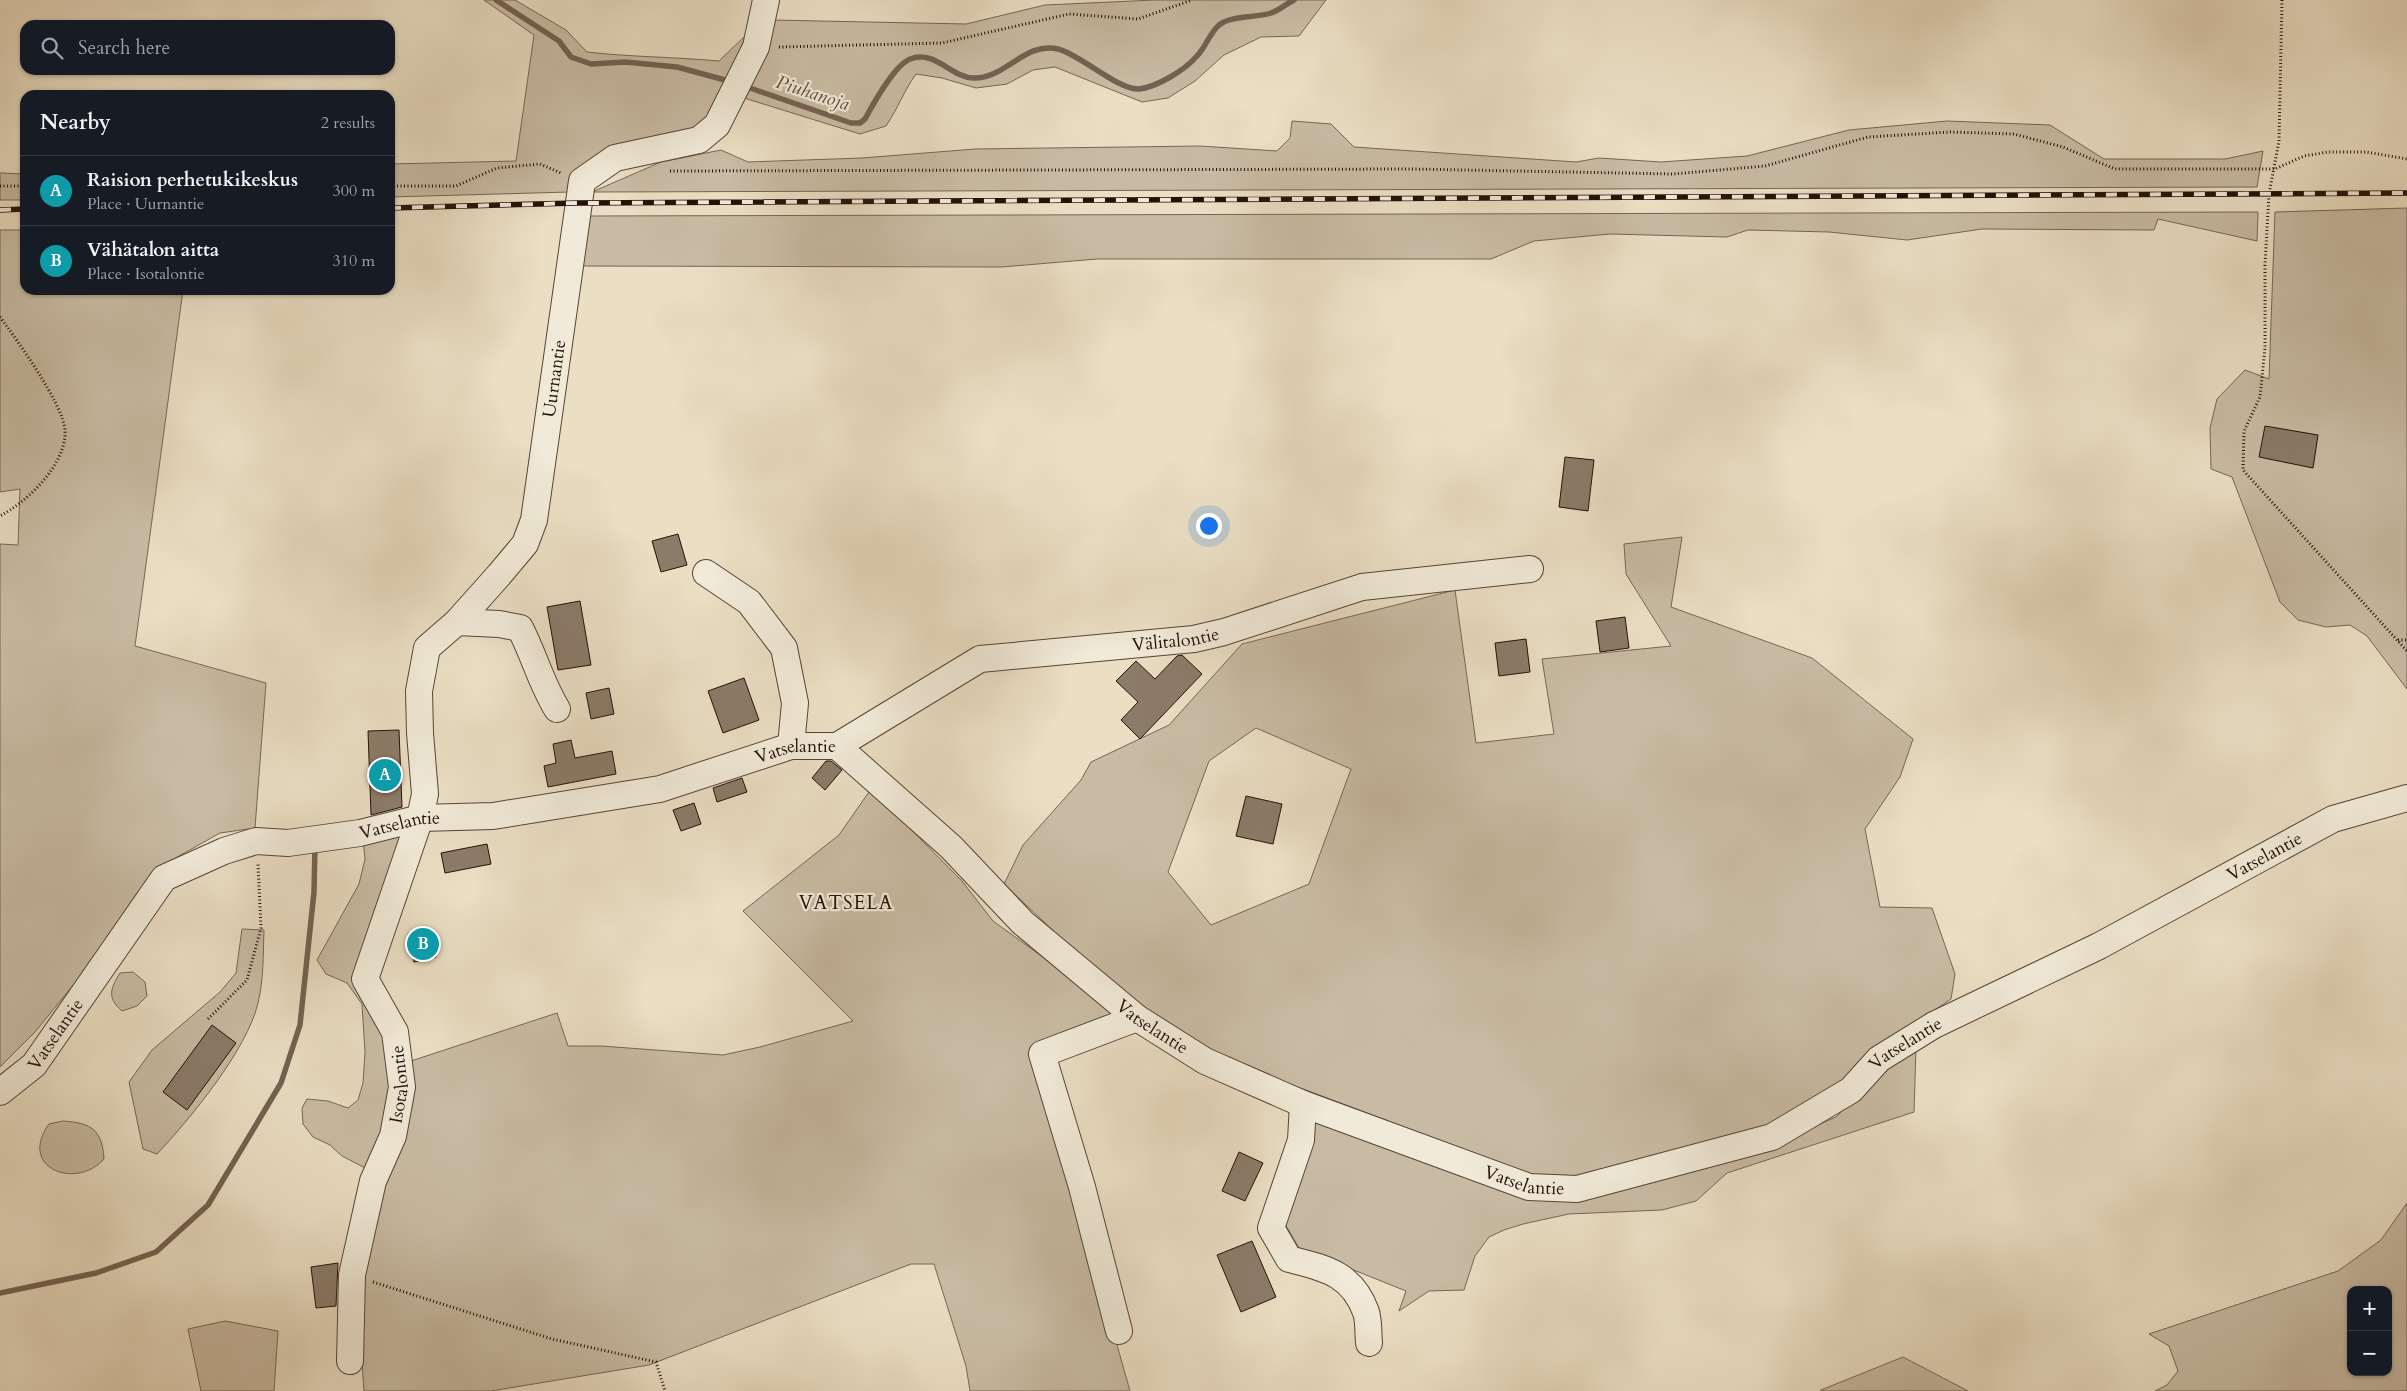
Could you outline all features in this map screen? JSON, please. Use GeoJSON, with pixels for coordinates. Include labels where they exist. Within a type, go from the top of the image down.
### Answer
{"type":"FeatureCollection","features":[{"type":"Feature","properties":{"kind":"street"},"geometry":{"type":"LineString","coordinates":[[582,181],[615,158],[699,140],[717,125],[756,47],[766,0]]}},
{"type":"Feature","properties":{"kind":"street","name":"Uurnantie"},"geometry":{"type":"LineString","coordinates":[[420,818],[425,794],[420,734],[419,691],[427,648],[456,622],[524,544],[534,520],[582,181]]}},
{"type":"Feature","properties":{"kind":"street","name":"Välitalontie"},"geometry":{"type":"LineString","coordinates":[[837,746],[980,659],[1194,639],[1224,632],[1362,587],[1530,569]]}},
{"type":"Feature","properties":{"kind":"street"},"geometry":{"type":"LineString","coordinates":[[706,573],[749,602],[784,648],[795,703],[792,746]]}},
{"type":"Feature","properties":{"kind":"street"},"geometry":{"type":"LineString","coordinates":[[456,622],[499,624],[520,628],[533,654],[545,689],[557,708]]}},
{"type":"Feature","properties":{"kind":"street","name":"Vatselantie"},"geometry":{"type":"LineString","coordinates":[[0,1092],[34,1065],[164,878],[224,851],[256,841],[288,843],[360,833],[420,818],[493,816],[660,789],[792,746],[837,746],[951,847],[1023,923],[1137,1018],[1205,1061],[1303,1104],[1529,1187],[1577,1189],[1772,1137],[1851,1090],[1878,1059],[1934,1024],[2099,946],[2332,819],[2407,798]]}},
{"type":"Feature","properties":{"kind":"street","name":"Isotalontie"},"geometry":{"type":"LineString","coordinates":[[350,1361],[352,1275],[373,1181],[393,1136],[402,1087],[395,1032],[365,979],[420,818]]}},
{"type":"Feature","properties":{"kind":"street"},"geometry":{"type":"LineString","coordinates":[[1119,1331],[1082,1187],[1042,1054],[1137,1018]]}},
{"type":"Feature","properties":{"kind":"street"},"geometry":{"type":"LineString","coordinates":[[1303,1104],[1301,1140],[1271,1228],[1289,1259],[1330,1270],[1353,1288],[1366,1312],[1369,1343]]}},
{"type":"Feature","properties":{"kind":"path"},"geometry":{"type":"LineString","coordinates":[[756,47],[942,43],[1069,14],[1138,19],[1192,0]]}},
{"type":"Feature","properties":{"kind":"path"},"geometry":{"type":"LineString","coordinates":[[2282,0],[2278,141],[2275,169],[2269,194],[2265,266],[2265,348],[2260,397],[2244,431],[2243,470],[2407,651]]}},
{"type":"Feature","properties":{"kind":"path"},"geometry":{"type":"LineString","coordinates":[[665,171],[1411,169],[1673,174],[1765,166],[1868,137],[1950,132],[2014,134],[2063,147],[2115,169],[2275,169],[2304,156],[2328,152],[2366,152],[2407,159]]}},
{"type":"Feature","properties":{"kind":"path"},"geometry":{"type":"LineString","coordinates":[[395,186],[456,186],[498,168],[540,164],[582,181]]}},
{"type":"Feature","properties":{"kind":"path"},"geometry":{"type":"LineString","coordinates":[[0,186],[20,186]]}},
{"type":"Feature","properties":{"kind":"path"},"geometry":{"type":"LineString","coordinates":[[0,317],[57,403],[65,431],[53,468],[32,492],[13,509],[0,516]]}},
{"type":"Feature","properties":{"kind":"path"},"geometry":{"type":"LineString","coordinates":[[2398,640],[2407,640]]}},
{"type":"Feature","properties":{"kind":"path"},"geometry":{"type":"LineString","coordinates":[[208,1018],[247,980],[261,928],[256,841]]}},
{"type":"Feature","properties":{"kind":"path"},"geometry":{"type":"LineString","coordinates":[[352,1275],[552,1338],[656,1362],[665,1391]]}},
{"type":"Feature","properties":{"kind":"shaded area"},"geometry":{"type":"Polygon","coordinates":[[[484,0],[515,0],[566,30],[587,52],[719,61],[746,35],[717,109],[705,126],[570,192],[395,197],[395,164],[516,161],[534,35],[484,0]]]}},
{"type":"Feature","properties":{"kind":"shaded area"},"geometry":{"type":"Polygon","coordinates":[[[1155,0],[1326,0],[1299,36],[1261,37],[1224,55],[1195,81],[1168,98],[1142,102],[1055,67],[1033,70],[1007,84],[976,88],[942,78],[916,74],[886,126],[860,134],[744,98],[773,20],[966,24],[1045,5],[1155,0]]]}},
{"type":"Feature","properties":{"kind":"shaded area"},"geometry":{"type":"Polygon","coordinates":[[[1292,121],[1331,124],[1354,147],[1576,162],[1599,158],[1661,162],[1747,156],[1849,130],[1947,121],[2050,125],[2104,159],[2225,159],[2263,151],[2257,187],[592,192],[661,162],[721,150],[748,162],[862,158],[975,149],[1200,146],[1277,151],[1290,138],[1292,121]]]}},
{"type":"Feature","properties":{"kind":"shaded area"},"geometry":{"type":"Polygon","coordinates":[[[0,173],[20,174],[20,200],[0,200],[0,173]]]}},
{"type":"Feature","properties":{"kind":"shaded area"},"geometry":{"type":"Polygon","coordinates":[[[2407,208],[2407,689],[2367,636],[2350,625],[2326,627],[2298,620],[2280,602],[2232,477],[2211,469],[2210,428],[2217,399],[2245,370],[2269,379],[2275,212],[2407,208]]]}},
{"type":"Feature","properties":{"kind":"shaded area"},"geometry":{"type":"Polygon","coordinates":[[[2258,212],[2257,241],[2158,219],[2154,230],[1982,229],[1907,240],[1829,232],[1748,230],[1727,237],[1610,234],[1534,241],[1491,259],[1097,259],[1002,267],[579,266],[586,216],[2258,212]]]}},
{"type":"Feature","properties":{"kind":"shaded area"},"geometry":{"type":"Polygon","coordinates":[[[0,230],[20,230],[20,295],[182,295],[135,646],[266,683],[255,828],[220,833],[163,865],[135,896],[88,967],[35,1032],[0,1067],[0,544],[18,545],[20,489],[0,492],[0,230]]]}},
{"type":"Feature","properties":{"kind":"shaded area"},"geometry":{"type":"Polygon","coordinates":[[[1682,537],[1671,607],[1812,658],[1913,739],[1900,777],[1865,829],[1880,907],[1932,908],[1955,974],[1951,999],[1891,1040],[1848,1081],[1784,1123],[1595,1176],[1540,1178],[1266,1075],[1209,1049],[1157,1017],[1098,973],[1004,884],[1023,845],[1081,780],[1091,762],[1169,725],[1242,644],[1455,590],[1476,743],[1554,734],[1542,659],[1671,646],[1626,574],[1624,544],[1682,537]],[[1256,728],[1209,761],[1168,872],[1211,925],[1309,884],[1351,769],[1256,728]]]}},
{"type":"Feature","properties":{"kind":"shaded area"},"geometry":{"type":"Polygon","coordinates":[[[871,789],[962,881],[993,921],[1123,1015],[1031,1054],[1073,1189],[1130,1391],[970,1391],[966,1366],[934,1264],[911,1264],[649,1365],[491,1391],[364,1391],[362,1363],[365,1271],[411,1061],[557,1013],[568,1046],[601,1046],[723,1055],[760,1047],[853,1021],[743,911],[839,835],[871,789]]]}},
{"type":"Feature","properties":{"kind":"shaded area"},"geometry":{"type":"Polygon","coordinates":[[[409,825],[355,979],[385,1032],[392,1087],[383,1136],[367,1169],[342,1156],[330,1145],[313,1137],[303,1124],[302,1108],[307,1099],[328,1101],[348,1108],[358,1100],[363,1083],[365,1052],[362,1004],[347,983],[326,974],[317,960],[359,884],[365,859],[363,839],[409,825]]]}},
{"type":"Feature","properties":{"kind":"shaded area"},"geometry":{"type":"Polygon","coordinates":[[[242,929],[264,930],[261,985],[252,1022],[242,1042],[216,1083],[185,1122],[157,1154],[143,1149],[129,1082],[152,1050],[220,992],[236,973],[242,929]]]}},
{"type":"Feature","properties":{"kind":"shaded area"},"geometry":{"type":"Polygon","coordinates":[[[133,972],[145,982],[147,996],[137,1006],[122,1011],[114,1002],[112,989],[120,973],[133,972]]]}},
{"type":"Feature","properties":{"kind":"shaded area"},"geometry":{"type":"Polygon","coordinates":[[[1916,1047],[1914,1112],[1727,1173],[1696,1201],[1662,1210],[1569,1214],[1504,1230],[1489,1237],[1475,1256],[1464,1290],[1429,1291],[1399,1311],[1406,1291],[1299,1248],[1285,1224],[1315,1116],[1516,1192],[1790,1137],[1836,1117],[1880,1074],[1916,1047]]]}},
{"type":"Feature","properties":{"kind":"shaded area"},"geometry":{"type":"Polygon","coordinates":[[[63,1121],[88,1126],[94,1130],[101,1141],[104,1159],[93,1168],[80,1173],[66,1173],[54,1170],[45,1163],[40,1153],[41,1140],[49,1124],[63,1121]]]}},
{"type":"Feature","properties":{"kind":"shaded area"},"geometry":{"type":"Polygon","coordinates":[[[2407,1203],[2407,1391],[2155,1391],[2167,1385],[2178,1371],[2169,1346],[2149,1334],[2338,1271],[2381,1240],[2407,1203]]]}},
{"type":"Feature","properties":{"kind":"shaded area"},"geometry":{"type":"Polygon","coordinates":[[[225,1321],[278,1331],[274,1391],[201,1391],[188,1329],[225,1321]]]}},
{"type":"Feature","properties":{"kind":"shaded area"},"geometry":{"type":"Polygon","coordinates":[[[1903,1357],[1968,1391],[1820,1391],[1821,1390],[1903,1357]]]}},
{"type":"Feature","properties":{"kind":"building"},"geometry":{"type":"Polygon","coordinates":[[[2265,426],[2318,435],[2313,468],[2259,457],[2265,426]]]}},
{"type":"Feature","properties":{"kind":"building"},"geometry":{"type":"Polygon","coordinates":[[[1565,457],[1594,460],[1588,511],[1559,507],[1565,457]]]}},
{"type":"Feature","properties":{"kind":"building"},"geometry":{"type":"Polygon","coordinates":[[[678,534],[687,565],[661,572],[652,541],[678,534]]]}},
{"type":"Feature","properties":{"kind":"building"},"geometry":{"type":"Polygon","coordinates":[[[580,601],[591,665],[558,670],[547,607],[580,601]]]}},
{"type":"Feature","properties":{"kind":"building"},"geometry":{"type":"Polygon","coordinates":[[[1625,617],[1629,648],[1600,652],[1596,621],[1625,617]]]}},
{"type":"Feature","properties":{"kind":"building"},"geometry":{"type":"Polygon","coordinates":[[[1526,639],[1530,672],[1499,676],[1495,643],[1526,639]]]}},
{"type":"Feature","properties":{"kind":"building"},"geometry":{"type":"Polygon","coordinates":[[[1182,655],[1202,674],[1140,739],[1121,720],[1138,702],[1116,681],[1136,661],[1155,679],[1177,656],[1182,655]]]}},
{"type":"Feature","properties":{"kind":"building"},"geometry":{"type":"Polygon","coordinates":[[[744,678],[759,720],[723,733],[708,691],[744,678]]]}},
{"type":"Feature","properties":{"kind":"building"},"geometry":{"type":"Polygon","coordinates":[[[609,688],[614,714],[591,719],[586,693],[609,688]]]}},
{"type":"Feature","properties":{"kind":"building"},"geometry":{"type":"Polygon","coordinates":[[[399,730],[402,807],[371,815],[368,731],[399,730]]]}},
{"type":"Feature","properties":{"kind":"building"},"geometry":{"type":"Polygon","coordinates":[[[571,740],[575,758],[612,751],[616,774],[548,787],[544,766],[556,763],[553,744],[571,740]]]}},
{"type":"Feature","properties":{"kind":"building"},"geometry":{"type":"Polygon","coordinates":[[[826,761],[831,761],[842,770],[825,790],[812,778],[826,761]]]}},
{"type":"Feature","properties":{"kind":"building"},"geometry":{"type":"Polygon","coordinates":[[[742,778],[747,792],[717,802],[713,788],[742,778]]]}},
{"type":"Feature","properties":{"kind":"building"},"geometry":{"type":"Polygon","coordinates":[[[1246,796],[1282,804],[1273,844],[1236,836],[1246,796]]]}},
{"type":"Feature","properties":{"kind":"building"},"geometry":{"type":"Polygon","coordinates":[[[694,803],[701,824],[681,831],[673,810],[694,803]]]}},
{"type":"Feature","properties":{"kind":"building"},"geometry":{"type":"Polygon","coordinates":[[[487,844],[491,864],[445,873],[441,853],[487,844]]]}},
{"type":"Feature","properties":{"kind":"building"},"geometry":{"type":"Polygon","coordinates":[[[431,930],[436,957],[414,962],[408,934],[431,930]]]}},
{"type":"Feature","properties":{"kind":"building"},"geometry":{"type":"Polygon","coordinates":[[[212,1025],[236,1043],[187,1110],[163,1092],[212,1025]]]}},
{"type":"Feature","properties":{"kind":"building"},"geometry":{"type":"Polygon","coordinates":[[[1239,1152],[1263,1163],[1245,1201],[1222,1191],[1239,1152]]]}},
{"type":"Feature","properties":{"kind":"building"},"geometry":{"type":"Polygon","coordinates":[[[1252,1241],[1276,1297],[1241,1312],[1217,1255],[1252,1241]]]}},
{"type":"Feature","properties":{"kind":"building"},"geometry":{"type":"Polygon","coordinates":[[[338,1263],[336,1306],[316,1308],[311,1267],[338,1263]]]}},
{"type":"Feature","properties":{"kind":"waterway","name":"Piuhanoja"},"geometry":{"type":"LineString","coordinates":[[496,0],[559,41],[571,57],[591,64],[625,62],[677,67],[725,80]]}},
{"type":"Feature","properties":{"kind":"waterway","name":"Piuhanoja"},"geometry":{"type":"LineString","coordinates":[[750,88],[851,123],[860,123],[865,119],[891,77],[910,59],[927,58],[958,74],[974,78],[996,73],[1025,55],[1035,50],[1046,48],[1067,52],[1130,88],[1146,88],[1170,77],[1185,67],[1200,52],[1219,25],[1224,22],[1271,13],[1294,0]]}},
{"type":"Feature","properties":{"kind":"waterway"},"geometry":{"type":"LineString","coordinates":[[0,1293],[96,1273],[156,1252],[208,1205],[281,1083],[300,1025],[314,892],[315,847]]}},
{"type":"Feature","properties":{"kind":"railway"},"geometry":{"type":"LineString","coordinates":[[395,208],[578,203],[2407,193]]}},
{"type":"Feature","properties":{"kind":"railway"},"geometry":{"type":"LineString","coordinates":[[0,210],[20,209]]}},
{"type":"Feature","properties":{"kind":"place","name":"Raision perhetukikeskus"},"geometry":{"type":"Point","coordinates":[385,775]}},
{"type":"Feature","properties":{"kind":"place","name":"Vähätalon aitta"},"geometry":{"type":"Point","coordinates":[423,944]}},
{"type":"Feature","properties":{"kind":"district","name":"VATSELA"},"geometry":{"type":"Point","coordinates":[846,902]}}]}
